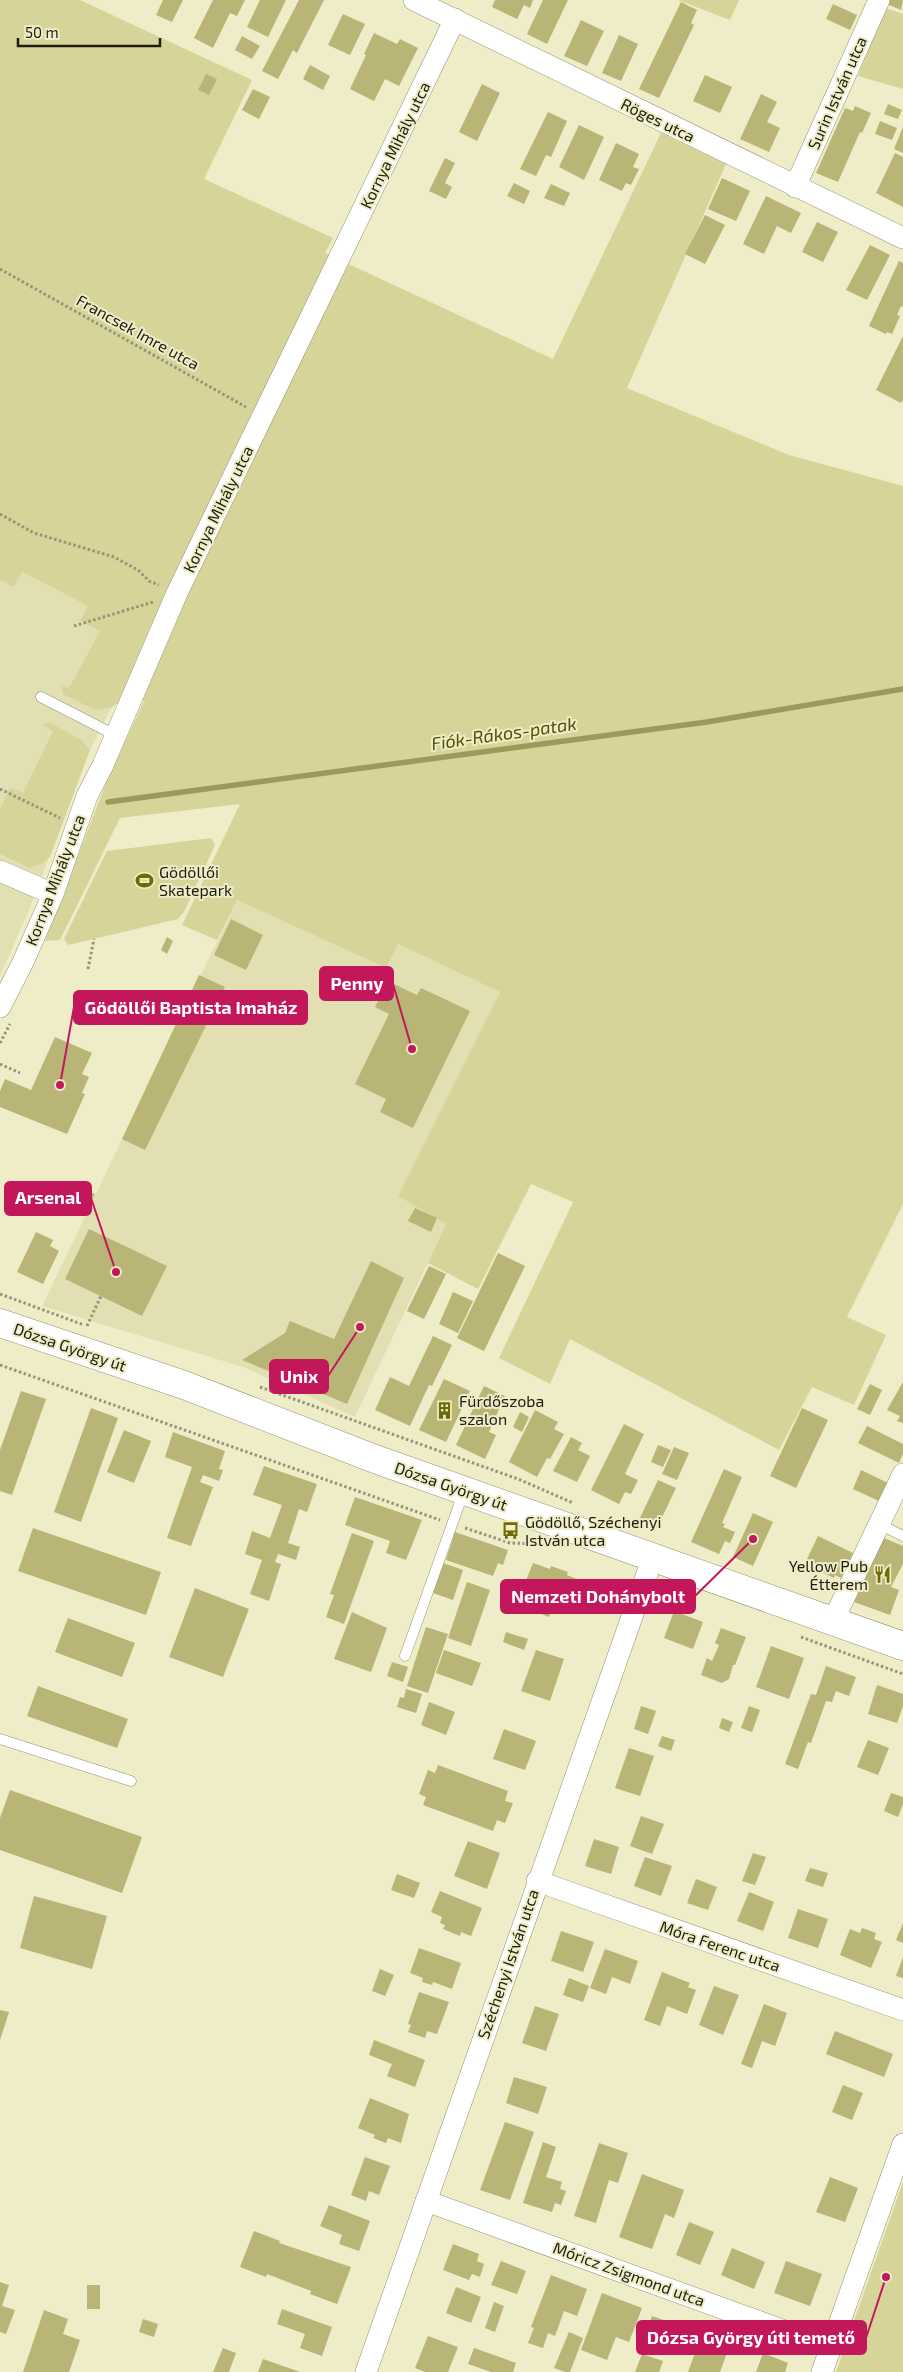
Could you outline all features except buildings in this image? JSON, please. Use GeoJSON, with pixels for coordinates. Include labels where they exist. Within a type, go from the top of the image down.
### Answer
{"type":"FeatureCollection","features":[{"type":"Feature","properties":{"kind":"main road","name":"Dózsa György út"},"geometry":{"type":"LineString","coordinates":[[0,1323],[184,1385],[375,1459],[903,1646]]}},
{"type":"Feature","properties":{"kind":"street","name":"Röges utca"},"geometry":{"type":"LineString","coordinates":[[414,0],[903,238]]}},
{"type":"Feature","properties":{"kind":"street","name":"Surin István utca"},"geometry":{"type":"LineString","coordinates":[[795,187],[879,0]]}},
{"type":"Feature","properties":{"kind":"street","name":"Kornya Mihály utca"},"geometry":{"type":"LineString","coordinates":[[0,1007],[23,962],[52,894],[87,796],[103,765],[178,593],[455,19]]}},
{"type":"Feature","properties":{"kind":"street"},"geometry":{"type":"LineString","coordinates":[[0,871],[52,894]]}},
{"type":"Feature","properties":{"kind":"street"},"geometry":{"type":"LineString","coordinates":[[833,1621],[903,1474]]}},
{"type":"Feature","properties":{"kind":"street","name":"Széchenyi István utca"},"geometry":{"type":"LineString","coordinates":[[366,2372],[537,1881],[653,1557]]}},
{"type":"Feature","properties":{"kind":"street","name":"Móra Ferenc utca"},"geometry":{"type":"LineString","coordinates":[[537,1881],[903,2010]]}},
{"type":"Feature","properties":{"kind":"street"},"geometry":{"type":"LineString","coordinates":[[822,2372],[903,2144]]}},
{"type":"Feature","properties":{"kind":"street","name":"Móricz Zsigmond utca"},"geometry":{"type":"LineString","coordinates":[[426,2201],[832,2348]]}},
{"type":"Feature","properties":{"kind":"lane"},"geometry":{"type":"LineString","coordinates":[[41,697],[115,735]]}},
{"type":"Feature","properties":{"kind":"lane"},"geometry":{"type":"LineString","coordinates":[[405,1656],[464,1490]]}},
{"type":"Feature","properties":{"kind":"lane"},"geometry":{"type":"LineString","coordinates":[[879,1524],[903,1536]]}},
{"type":"Feature","properties":{"kind":"lane"},"geometry":{"type":"LineString","coordinates":[[0,1739],[131,1781]]}},
{"type":"Feature","properties":{"kind":"path","name":"Francsek Imre utca"},"geometry":{"type":"LineString","coordinates":[[0,269],[264,416]]}},
{"type":"Feature","properties":{"kind":"path"},"geometry":{"type":"LineString","coordinates":[[0,514],[34,533],[114,557],[138,570],[150,582],[178,593]]}},
{"type":"Feature","properties":{"kind":"path"},"geometry":{"type":"LineString","coordinates":[[74,626],[157,600]]}},
{"type":"Feature","properties":{"kind":"path"},"geometry":{"type":"LineString","coordinates":[[0,789],[60,819]]}},
{"type":"Feature","properties":{"kind":"path"},"geometry":{"type":"LineString","coordinates":[[57,828],[62,811]]}},
{"type":"Feature","properties":{"kind":"path"},"geometry":{"type":"LineString","coordinates":[[88,969],[94,939]]}},
{"type":"Feature","properties":{"kind":"path"},"geometry":{"type":"LineString","coordinates":[[0,1064],[20,1073]]}},
{"type":"Feature","properties":{"kind":"path"},"geometry":{"type":"LineString","coordinates":[[0,1294],[96,1329]]}},
{"type":"Feature","properties":{"kind":"path"},"geometry":{"type":"LineString","coordinates":[[87,1326],[101,1296]]}},
{"type":"Feature","properties":{"kind":"path"},"geometry":{"type":"LineString","coordinates":[[256,1386],[518,1480],[581,1506]]}},
{"type":"Feature","properties":{"kind":"shaded area"},"geometry":{"type":"Polygon","coordinates":[[[0,0],[80,0],[252,80],[204,179],[333,238],[325,253],[553,359],[661,133],[726,164],[627,388],[789,455],[903,486],[903,1204],[847,1317],[886,1335],[854,1405],[812,1387],[779,1450],[570,1339],[550,1384],[499,1358],[573,1202],[531,1184],[478,1289],[428,1263],[446,1224],[398,1196],[500,992],[398,944],[386,968],[237,900],[217,940],[182,925],[240,804],[120,818],[60,940],[45,941],[106,783],[144,701],[121,701],[111,708],[95,710],[63,694],[62,686],[69,688],[100,631],[80,621],[88,606],[22,572],[14,587],[0,580],[0,0]]]}},
{"type":"Feature","properties":{"kind":"shaded area"},"geometry":{"type":"Polygon","coordinates":[[[678,0],[739,0],[730,20],[678,0]]]}},
{"type":"Feature","properties":{"kind":"shaded area"},"geometry":{"type":"Polygon","coordinates":[[[885,8],[903,14],[903,89],[858,76],[885,8]]]}},
{"type":"Feature","properties":{"kind":"shaded area"},"geometry":{"type":"Polygon","coordinates":[[[22,572],[88,606],[100,631],[69,689],[103,709],[111,708],[90,750],[29,910],[0,976],[0,580],[22,572]]]}},
{"type":"Feature","properties":{"kind":"shaded area"},"geometry":{"type":"Polygon","coordinates":[[[49,722],[81,740],[90,750],[50,857],[42,864],[29,868],[0,854],[0,809],[10,788],[23,793],[53,731],[42,725],[49,722]]]}},
{"type":"Feature","properties":{"kind":"shaded area","name":"Gödöllői Skatepark"},"geometry":{"type":"Polygon","coordinates":[[[211,838],[215,845],[184,912],[178,919],[68,945],[64,939],[107,851],[211,838]]]}},
{"type":"Feature","properties":{"kind":"shaded area"},"geometry":{"type":"Polygon","coordinates":[[[237,900],[386,968],[398,944],[500,992],[399,1196],[446,1224],[355,1417],[243,1367],[42,1306],[237,900]]]}},
{"type":"Feature","properties":{"kind":"shaded area"},"geometry":{"type":"Polygon","coordinates":[[[903,2182],[903,2372],[836,2372],[903,2182]]]}},
{"type":"Feature","properties":{"kind":"waterway","name":"Fiók-Rákos-patak"},"geometry":{"type":"LineString","coordinates":[[108,802],[707,722],[903,689]]}},
{"type":"Feature","properties":{"kind":"place","name":"Gödöllői Skatepark"},"geometry":{"type":"Point","coordinates":[145,881]}},
{"type":"Feature","properties":{"kind":"place","name":"Penny"},"geometry":{"type":"Point","coordinates":[412,1049]}},
{"type":"Feature","properties":{"kind":"place","name":"Gödöllői Baptista Imaház"},"geometry":{"type":"Point","coordinates":[60,1085]}},
{"type":"Feature","properties":{"kind":"place","name":"Arsenal"},"geometry":{"type":"Point","coordinates":[116,1272]}},
{"type":"Feature","properties":{"kind":"place","name":"Unix"},"geometry":{"type":"Point","coordinates":[360,1327]}},
{"type":"Feature","properties":{"kind":"place","name":"Fürdőszoba szalon"},"geometry":{"type":"Point","coordinates":[445,1410]}},
{"type":"Feature","properties":{"kind":"place","name":"Gödöllő, Széchenyi István utca"},"geometry":{"type":"Point","coordinates":[511,1531]}},
{"type":"Feature","properties":{"kind":"place","name":"Nemzeti Dohánybolt"},"geometry":{"type":"Point","coordinates":[753,1539]}},
{"type":"Feature","properties":{"kind":"place","name":"Yellow Pub Étterem"},"geometry":{"type":"Point","coordinates":[882,1575]}},
{"type":"Feature","properties":{"kind":"place","name":"Dózsa György úti temető"},"geometry":{"type":"Point","coordinates":[886,2277]}}]}
